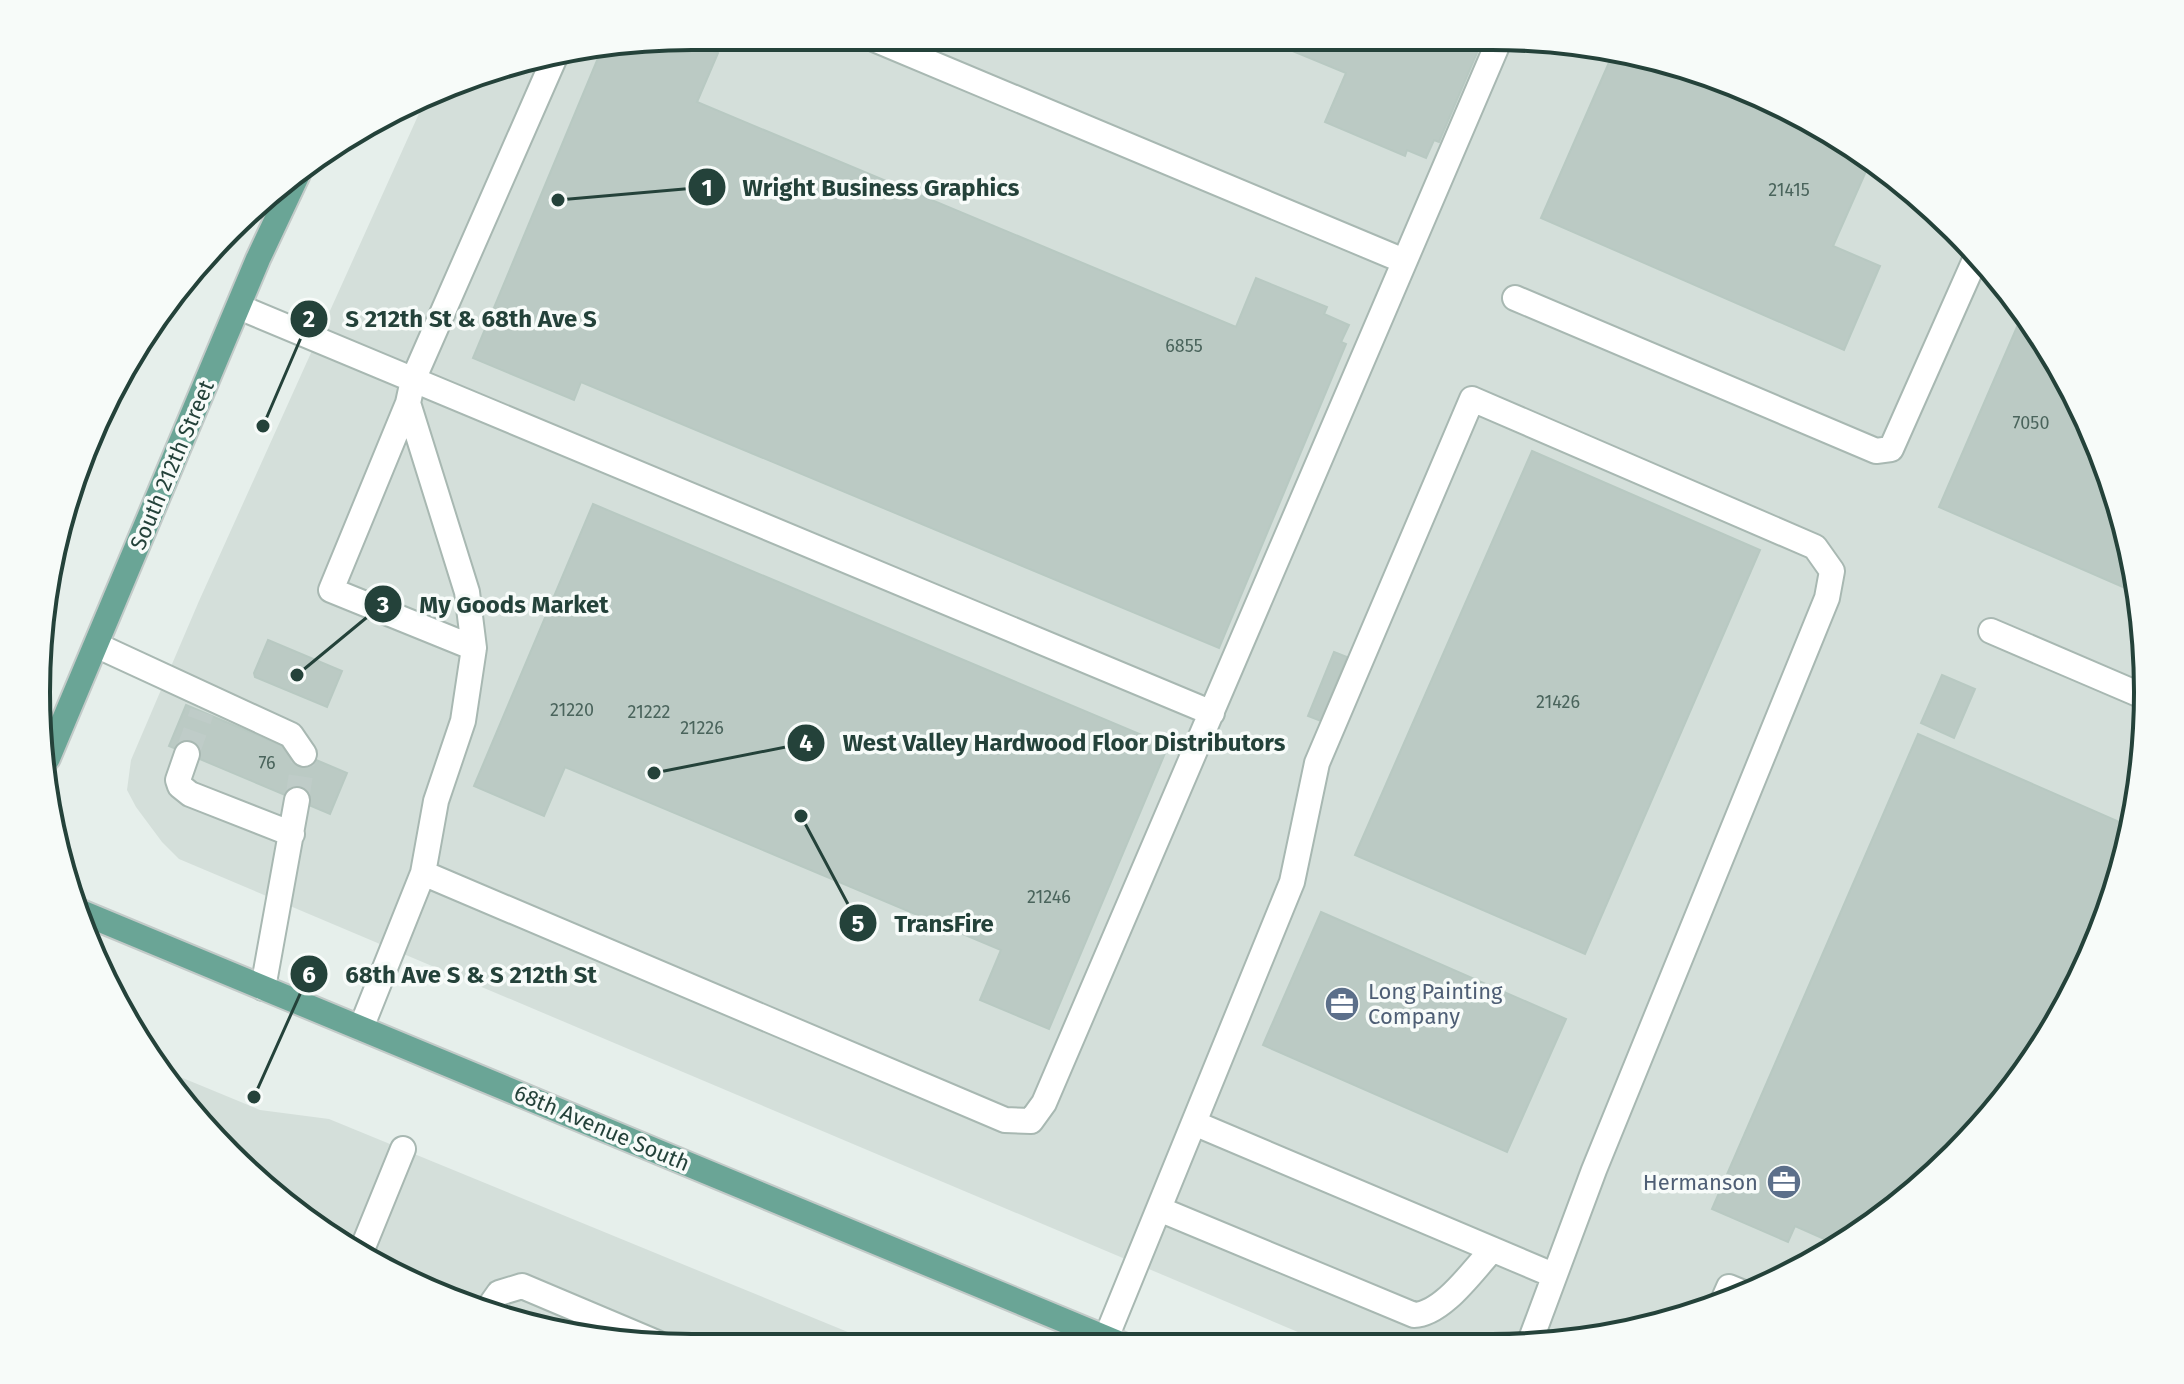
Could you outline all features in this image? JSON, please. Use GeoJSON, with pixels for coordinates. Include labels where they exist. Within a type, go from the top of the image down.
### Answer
{"type":"FeatureCollection","features":[{"type":"Feature","properties":{"kind":"main road","name":"South 212th Street"},"geometry":{"type":"LineString","coordinates":[[52,748],[290,192]]}},
{"type":"Feature","properties":{"kind":"main road","name":"68th Avenue South"},"geometry":{"type":"LineString","coordinates":[[91,916],[1098,1334]]}},
{"type":"Feature","properties":{"kind":"lane"},"geometry":{"type":"LineString","coordinates":[[900,50],[1404,261]]}},
{"type":"Feature","properties":{"kind":"lane"},"geometry":{"type":"LineString","coordinates":[[423,873],[1005,1120],[1031,1121],[1044,1103],[1495,50]]}},
{"type":"Feature","properties":{"kind":"lane"},"geometry":{"type":"LineString","coordinates":[[474,648],[331,590],[410,391],[551,66]]}},
{"type":"Feature","properties":{"kind":"lane"},"geometry":{"type":"LineString","coordinates":[[1515,298],[1876,451],[1891,449],[1972,266]]}},
{"type":"Feature","properties":{"kind":"lane"},"geometry":{"type":"LineString","coordinates":[[239,307],[410,391],[1212,713]]}},
{"type":"Feature","properties":{"kind":"lane"},"geometry":{"type":"LineString","coordinates":[[361,1028],[423,873],[436,801],[463,721],[474,648],[467,592],[410,391]]}},
{"type":"Feature","properties":{"kind":"lane"},"geometry":{"type":"LineString","coordinates":[[1117,1334],[1159,1209],[1292,882],[1317,763],[1472,399],[1815,547],[1832,571],[1827,598],[1553,1275],[1533,1333]]}},
{"type":"Feature","properties":{"kind":"lane"},"geometry":{"type":"LineString","coordinates":[[1991,631],[2134,692]]}},
{"type":"Feature","properties":{"kind":"lane"},"geometry":{"type":"LineString","coordinates":[[96,645],[205,705],[291,735],[304,754]]}},
{"type":"Feature","properties":{"kind":"lane"},"geometry":{"type":"LineString","coordinates":[[187,754],[178,780],[190,794],[292,834]]}},
{"type":"Feature","properties":{"kind":"lane"},"geometry":{"type":"LineString","coordinates":[[263,988],[297,800]]}},
{"type":"Feature","properties":{"kind":"lane"},"geometry":{"type":"LineString","coordinates":[[1194,1123],[1553,1275]]}},
{"type":"Feature","properties":{"kind":"lane"},"geometry":{"type":"LineString","coordinates":[[364,1244],[403,1149]]}},
{"type":"Feature","properties":{"kind":"lane"},"geometry":{"type":"LineString","coordinates":[[1159,1209],[1414,1315],[1422,1315],[1438,1307],[1492,1250]]}},
{"type":"Feature","properties":{"kind":"lane"},"geometry":{"type":"LineString","coordinates":[[493,1302],[499,1293],[522,1286],[628,1331]]}},
{"type":"Feature","properties":{"kind":"shaded area"},"geometry":{"type":"Polygon","coordinates":[[[650,51],[1534,51],[1576,55],[1658,72],[1698,84],[1776,116],[1849,158],[1883,183],[1915,209],[1975,269],[2026,335],[2048,371],[2068,408],[2100,486],[2122,567],[2129,608],[2133,650],[2133,734],[2122,817],[2098,905],[1920,1171],[1849,1226],[1776,1268],[1738,1285],[1698,1300],[1617,1322],[1534,1333],[1303,1334],[179,859],[162,842],[127,790],[131,760],[199,601],[420,110],[446,99],[486,84],[567,62],[650,51]]]}},
{"type":"Feature","properties":{"kind":"shaded area"},"geometry":{"type":"Polygon","coordinates":[[[178,1076],[260,1110],[329,1119],[853,1334],[692,1334],[608,1329],[526,1312],[446,1285],[371,1248],[301,1201],[238,1146],[178,1076]]]}},
{"type":"Feature","properties":{"kind":"building"},"geometry":{"type":"Polygon","coordinates":[[[711,50],[718,53],[697,102],[1236,327],[1256,278],[1327,307],[1324,314],[1349,325],[1341,342],[1346,344],[1219,648],[581,382],[574,400],[473,358],[599,57],[650,51],[711,50]]]}},
{"type":"Feature","properties":{"kind":"building"},"geometry":{"type":"Polygon","coordinates":[[[1290,50],[1478,50],[1439,142],[1434,140],[1426,158],[1407,150],[1405,156],[1325,122],[1346,73],[1290,50]]]}},
{"type":"Feature","properties":{"kind":"building"},"geometry":{"type":"Polygon","coordinates":[[[1610,61],[1658,72],[1738,99],[1813,136],[1866,171],[1833,246],[1880,266],[1844,350],[1541,218],[1610,61]]]}},
{"type":"Feature","properties":{"kind":"building"},"geometry":{"type":"Polygon","coordinates":[[[2018,324],[2048,371],[2085,446],[2112,526],[2126,588],[1939,507],[2018,324]]]}},
{"type":"Feature","properties":{"kind":"building"},"geometry":{"type":"Polygon","coordinates":[[[1532,451],[1760,550],[1585,954],[1355,855],[1532,451]]]}},
{"type":"Feature","properties":{"kind":"building"},"geometry":{"type":"Polygon","coordinates":[[[593,504],[1168,746],[1049,1029],[980,1000],[1001,950],[565,767],[544,816],[474,786],[593,504]]]}},
{"type":"Feature","properties":{"kind":"building"},"geometry":{"type":"Polygon","coordinates":[[[268,640],[342,671],[327,707],[255,677],[268,640]]]}},
{"type":"Feature","properties":{"kind":"building"},"geometry":{"type":"Polygon","coordinates":[[[1334,652],[1347,657],[1321,721],[1308,716],[1334,652]]]}},
{"type":"Feature","properties":{"kind":"building"},"geometry":{"type":"Polygon","coordinates":[[[1942,675],[1975,689],[1954,738],[1921,723],[1942,675]]]}},
{"type":"Feature","properties":{"kind":"building"},"geometry":{"type":"Polygon","coordinates":[[[186,705],[347,773],[330,814],[169,746],[186,705]]]}},
{"type":"Feature","properties":{"kind":"building"},"geometry":{"type":"Polygon","coordinates":[[[1918,734],[2121,822],[2100,898],[2068,976],[2026,1049],[1975,1115],[1946,1146],[1883,1201],[1826,1240],[1795,1226],[1788,1242],[1712,1209],[1918,734]]]}},
{"type":"Feature","properties":{"kind":"building"},"geometry":{"type":"Polygon","coordinates":[[[1321,912],[1566,1019],[1507,1152],[1263,1045],[1321,912]]]}},
{"type":"Feature","properties":{"kind":"tunnel"},"geometry":{"type":"LineString","coordinates":[[187,754],[202,712]]}},
{"type":"Feature","properties":{"kind":"tunnel"},"geometry":{"type":"LineString","coordinates":[[297,800],[304,754]]}},
{"type":"Feature","properties":{"kind":"place","name":"Wright Business Graphics"},"geometry":{"type":"Point","coordinates":[558,200]}},
{"type":"Feature","properties":{"kind":"place","name":"S 212th St & 68th Ave S"},"geometry":{"type":"Point","coordinates":[263,426]}},
{"type":"Feature","properties":{"kind":"place","name":"My Goods Market"},"geometry":{"type":"Point","coordinates":[297,675]}},
{"type":"Feature","properties":{"kind":"place","name":"West Valley Hardwood Floor Distributors"},"geometry":{"type":"Point","coordinates":[654,773]}},
{"type":"Feature","properties":{"kind":"place","name":"TransFire"},"geometry":{"type":"Point","coordinates":[801,816]}},
{"type":"Feature","properties":{"kind":"place","name":"Long Painting Company"},"geometry":{"type":"Point","coordinates":[1342,1004]}},
{"type":"Feature","properties":{"kind":"place","name":"68th Ave S & S 212th St"},"geometry":{"type":"Point","coordinates":[254,1097]}},
{"type":"Feature","properties":{"kind":"place","name":"Hermanson"},"geometry":{"type":"Point","coordinates":[1784,1182]}}]}
